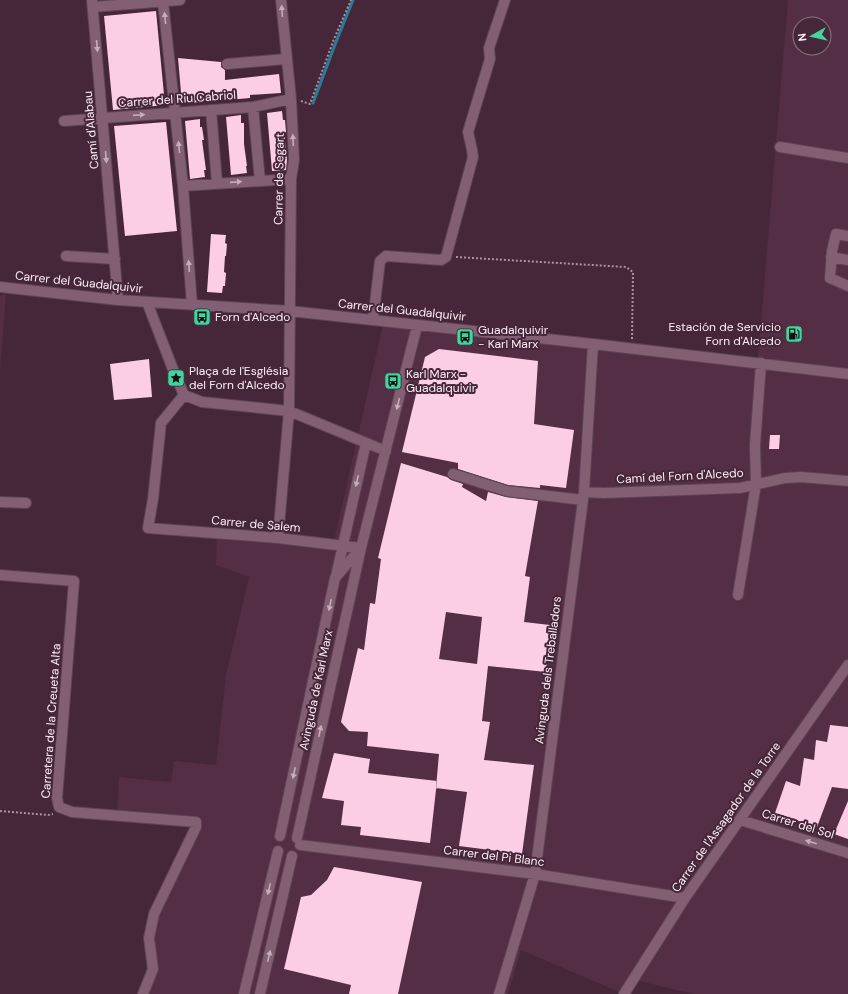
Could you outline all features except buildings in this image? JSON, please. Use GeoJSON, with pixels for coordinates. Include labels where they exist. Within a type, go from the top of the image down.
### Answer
{"type":"FeatureCollection","features":[{"type":"Feature","properties":{"kind":"street"},"geometry":{"type":"LineString","coordinates":[[93,4],[163,2],[180,0]]}},
{"type":"Feature","properties":{"kind":"street","name":"Carrer de Segart"},"geometry":{"type":"LineString","coordinates":[[278,538],[289,411],[291,179],[294,160],[291,99],[281,0]]}},
{"type":"Feature","properties":{"kind":"street"},"geometry":{"type":"LineString","coordinates":[[373,320],[380,261],[386,256],[441,260],[446,257],[473,157],[468,132],[490,59],[488,48],[505,0]]}},
{"type":"Feature","properties":{"kind":"street"},"geometry":{"type":"LineString","coordinates":[[163,2],[183,186],[192,305]]}},
{"type":"Feature","properties":{"kind":"street","name":"Camí d'Alabau"},"geometry":{"type":"LineString","coordinates":[[93,4],[118,300]]}},
{"type":"Feature","properties":{"kind":"street"},"geometry":{"type":"LineString","coordinates":[[227,64],[286,59]]}},
{"type":"Feature","properties":{"kind":"street","name":"Carrer del Riu Cabriol"},"geometry":{"type":"LineString","coordinates":[[64,121],[253,107],[291,99]]}},
{"type":"Feature","properties":{"kind":"street"},"geometry":{"type":"LineString","coordinates":[[253,107],[260,181]]}},
{"type":"Feature","properties":{"kind":"street"},"geometry":{"type":"LineString","coordinates":[[211,110],[217,183]]}},
{"type":"Feature","properties":{"kind":"street"},"geometry":{"type":"LineString","coordinates":[[780,147],[848,158]]}},
{"type":"Feature","properties":{"kind":"street"},"geometry":{"type":"LineString","coordinates":[[183,186],[291,179]]}},
{"type":"Feature","properties":{"kind":"street"},"geometry":{"type":"LineString","coordinates":[[848,236],[836,234],[831,257],[830,278],[848,286]]}},
{"type":"Feature","properties":{"kind":"street"},"geometry":{"type":"LineString","coordinates":[[66,256],[115,259]]}},
{"type":"Feature","properties":{"kind":"street"},"geometry":{"type":"LineString","coordinates":[[831,257],[848,260]]}},
{"type":"Feature","properties":{"kind":"street","name":"Carrer del Guadalquivir"},"geometry":{"type":"LineString","coordinates":[[0,287],[118,300],[290,311],[417,326],[632,348],[848,374]]}},
{"type":"Feature","properties":{"kind":"street"},"geometry":{"type":"LineString","coordinates":[[147,302],[184,395],[207,403],[289,411],[386,451]]}},
{"type":"Feature","properties":{"kind":"street","name":"Avinguda de Karl Marx"},"geometry":{"type":"LineString","coordinates":[[298,841],[361,548],[417,326]]}},
{"type":"Feature","properties":{"kind":"street","name":"Avinguda dels Treballadors"},"geometry":{"type":"LineString","coordinates":[[499,994],[535,874],[583,496],[593,344]]}},
{"type":"Feature","properties":{"kind":"street"},"geometry":{"type":"LineString","coordinates":[[738,595],[756,484],[755,445],[761,363]]}},
{"type":"Feature","properties":{"kind":"street","name":"Carrer de Salem"},"geometry":{"type":"LineString","coordinates":[[184,395],[161,423],[153,499],[148,528],[278,538],[361,548]]}},
{"type":"Feature","properties":{"kind":"street","name":"Avinguda de Karl Marx"},"geometry":{"type":"LineString","coordinates":[[280,836],[342,545],[366,443]]}},
{"type":"Feature","properties":{"kind":"street","name":"Camí del Forn d'Alcedo"},"geometry":{"type":"LineString","coordinates":[[453,474],[507,490],[583,496],[604,493],[740,488],[785,478],[801,477],[848,481]]}},
{"type":"Feature","properties":{"kind":"street"},"geometry":{"type":"LineString","coordinates":[[0,502],[26,504]]}},
{"type":"Feature","properties":{"kind":"street","name":"Avinguda de Karl Marx"},"geometry":{"type":"LineString","coordinates":[[335,578],[361,548]]}},
{"type":"Feature","properties":{"kind":"street","name":"Carretera de la Creueta Alta"},"geometry":{"type":"LineString","coordinates":[[0,575],[74,581],[57,798],[59,807],[72,812],[196,822],[196,827],[154,914],[149,938],[152,969],[143,994]]}},
{"type":"Feature","properties":{"kind":"street","name":"Carrer de l'Assagador de la Torre"},"geometry":{"type":"LineString","coordinates":[[626,990],[685,898],[848,665]]}},
{"type":"Feature","properties":{"kind":"street","name":"Carrer del Sol"},"geometry":{"type":"LineString","coordinates":[[740,820],[848,853]]}},
{"type":"Feature","properties":{"kind":"street"},"geometry":{"type":"LineString","coordinates":[[260,994],[292,856],[298,850],[298,841],[293,834],[289,833],[280,836],[276,844],[278,851],[281,855],[292,856]]}},
{"type":"Feature","properties":{"kind":"street","name":"Carrer del Pi Blanc"},"geometry":{"type":"LineString","coordinates":[[298,841],[535,874],[685,898]]}},
{"type":"Feature","properties":{"kind":"street"},"geometry":{"type":"LineString","coordinates":[[244,994],[278,851]]}},
{"type":"Feature","properties":{"kind":"path"},"geometry":{"type":"LineString","coordinates":[[291,99],[310,104],[334,38],[351,0]]}},
{"type":"Feature","properties":{"kind":"path"},"geometry":{"type":"LineString","coordinates":[[446,257],[626,267],[633,272],[632,348]]}},
{"type":"Feature","properties":{"kind":"path"},"geometry":{"type":"LineString","coordinates":[[0,811],[48,815],[65,810]]}},
{"type":"Feature","properties":{"kind":"shaded area"},"geometry":{"type":"Polygon","coordinates":[[[788,0],[848,0],[848,994],[694,994],[639,981],[630,994],[624,994],[521,950],[508,994],[148,994],[152,925],[196,824],[117,815],[119,777],[171,782],[174,761],[216,765],[226,675],[249,577],[216,565],[217,527],[334,541],[384,320],[758,358],[788,0]]]}},
{"type":"Feature","properties":{"kind":"shaded area"},"geometry":{"type":"Polygon","coordinates":[[[0,295],[6,295],[0,368],[0,295]]]}},
{"type":"Feature","properties":{"kind":"waterway"},"geometry":{"type":"LineString","coordinates":[[313,103],[353,0]]}},
{"type":"Feature","properties":{"kind":"place","name":"Forn d'Alcedo"},"geometry":{"type":"Point","coordinates":[202,317]}},
{"type":"Feature","properties":{"kind":"place","name":"Estación de Servicio Forn d'Alcedo"},"geometry":{"type":"Point","coordinates":[794,334]}},
{"type":"Feature","properties":{"kind":"place","name":"Guadalquivir - Karl Marx"},"geometry":{"type":"Point","coordinates":[465,337]}},
{"type":"Feature","properties":{"kind":"place","name":"Plaça de l'Església del Forn d'Alcedo"},"geometry":{"type":"Point","coordinates":[176,378]}},
{"type":"Feature","properties":{"kind":"place","name":"Karl Marx - Guadalquivir"},"geometry":{"type":"Point","coordinates":[393,381]}}]}
